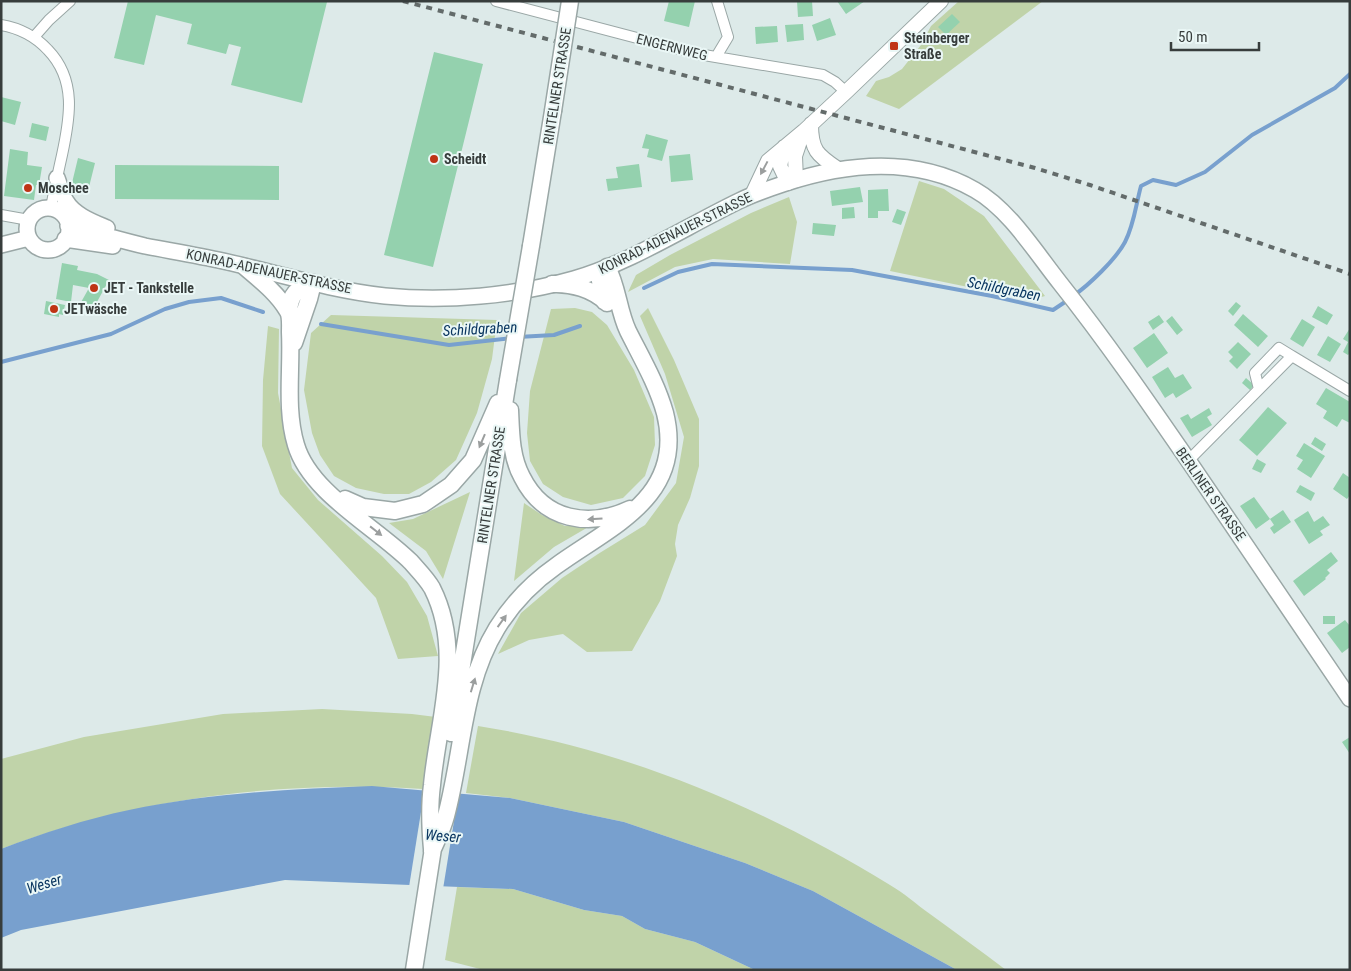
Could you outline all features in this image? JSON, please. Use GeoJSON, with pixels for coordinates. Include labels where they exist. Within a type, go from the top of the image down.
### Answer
{"type":"FeatureCollection","features":[{"type":"Feature","properties":{"kind":"main road","name":"RINTELNER STRASSE"},"geometry":{"type":"LineString","coordinates":[[456,661],[508,380],[554,111],[570,1]]}},
{"type":"Feature","properties":{"kind":"main road","name":"KONRAD-ADENAUER-STRASSE"},"geometry":{"type":"LineString","coordinates":[[67,232],[115,246],[147,246],[245,266],[313,283],[385,296],[431,298],[470,296],[552,284],[607,267],[752,195],[792,181],[838,169],[875,166],[907,167],[936,172],[979,192],[1013,224],[1067,291]]}},
{"type":"Feature","properties":{"kind":"main road"},"geometry":{"type":"LineString","coordinates":[[57,178],[66,202],[74,211],[92,222],[147,246]]}},
{"type":"Feature","properties":{"kind":"main road"},"geometry":{"type":"LineString","coordinates":[[51,208],[60,212],[67,221],[67,232],[56,247],[44,249],[33,243],[29,238],[27,226],[29,220],[38,210],[51,208]]}},
{"type":"Feature","properties":{"kind":"main road"},"geometry":{"type":"LineString","coordinates":[[1,244],[29,238]]}},
{"type":"Feature","properties":{"kind":"main road"},"geometry":{"type":"LineString","coordinates":[[245,266],[276,294],[289,311]]}},
{"type":"Feature","properties":{"kind":"main road"},"geometry":{"type":"LineString","coordinates":[[604,301],[600,281],[607,267]]}},
{"type":"Feature","properties":{"kind":"main road"},"geometry":{"type":"LineString","coordinates":[[432,851],[446,818],[470,692],[486,647],[498,626],[525,592],[556,566],[619,524],[641,504],[652,490],[665,467],[668,429],[658,392],[624,324],[613,278],[607,267]]}},
{"type":"Feature","properties":{"kind":"main road"},"geometry":{"type":"LineString","coordinates":[[291,350],[313,283],[296,289],[289,304],[290,391],[295,444],[302,461],[324,489],[397,548],[418,569],[431,587],[440,605],[446,634],[456,661],[447,687],[432,784],[429,817],[432,851],[414,970]]}},
{"type":"Feature","properties":{"kind":"main road"},"geometry":{"type":"LineString","coordinates":[[552,284],[566,284],[579,287],[604,301],[624,324]]}},
{"type":"Feature","properties":{"kind":"main road","name":"BERLINER STRASSE"},"geometry":{"type":"LineString","coordinates":[[1067,291],[1130,375],[1350,700]]}},
{"type":"Feature","properties":{"kind":"main road"},"geometry":{"type":"LineString","coordinates":[[324,489],[363,507],[395,511],[423,504],[451,485],[473,460],[508,380]]}},
{"type":"Feature","properties":{"kind":"main road"},"geometry":{"type":"LineString","coordinates":[[508,380],[512,450],[522,477],[539,501],[564,516],[591,520],[614,517],[641,504]]}},
{"type":"Feature","properties":{"kind":"street"},"geometry":{"type":"LineString","coordinates":[[34,37],[70,1]]}},
{"type":"Feature","properties":{"kind":"street","name":"ENGERNWEG"},"geometry":{"type":"LineString","coordinates":[[496,1],[716,58],[823,75],[835,82],[846,92]]}},
{"type":"Feature","properties":{"kind":"street"},"geometry":{"type":"LineString","coordinates":[[716,58],[728,37],[717,1]]}},
{"type":"Feature","properties":{"kind":"street"},"geometry":{"type":"LineString","coordinates":[[752,195],[768,161],[846,92],[941,1]]}},
{"type":"Feature","properties":{"kind":"street"},"geometry":{"type":"LineString","coordinates":[[1,25],[34,37],[59,63],[66,79],[70,111],[51,208]]}},
{"type":"Feature","properties":{"kind":"street"},"geometry":{"type":"LineString","coordinates":[[807,127],[814,149],[820,157],[838,169]]}},
{"type":"Feature","properties":{"kind":"street"},"geometry":{"type":"LineString","coordinates":[[792,181],[796,156],[807,127]]}},
{"type":"Feature","properties":{"kind":"street"},"geometry":{"type":"LineString","coordinates":[[784,147],[780,166],[792,181]]}},
{"type":"Feature","properties":{"kind":"street"},"geometry":{"type":"LineString","coordinates":[[1,214],[29,220]]}},
{"type":"Feature","properties":{"kind":"street"},"geometry":{"type":"LineString","coordinates":[[1259,389],[1255,373],[1279,348],[1350,391]]}},
{"type":"Feature","properties":{"kind":"street"},"geometry":{"type":"LineString","coordinates":[[1188,461],[1292,356]]}},
{"type":"Feature","properties":{"kind":"green space"},"geometry":{"type":"Polygon","coordinates":[[[959,1],[1043,1],[899,109],[866,96],[876,81],[889,77],[902,69],[921,45],[931,26],[959,1]]]}},
{"type":"Feature","properties":{"kind":"green space"},"geometry":{"type":"Polygon","coordinates":[[[919,181],[944,189],[984,216],[1045,296],[1031,300],[890,271],[919,181]]]}},
{"type":"Feature","properties":{"kind":"green space"},"geometry":{"type":"Polygon","coordinates":[[[789,197],[797,222],[790,264],[713,259],[675,267],[628,292],[636,275],[751,213],[789,197]]]}},
{"type":"Feature","properties":{"kind":"green space"},"geometry":{"type":"Polygon","coordinates":[[[575,308],[592,312],[607,325],[634,370],[654,417],[655,445],[645,476],[623,498],[591,505],[563,497],[543,484],[530,461],[527,433],[530,391],[551,309],[575,308]]]}},
{"type":"Feature","properties":{"kind":"green space"},"geometry":{"type":"Polygon","coordinates":[[[648,308],[674,360],[699,419],[699,466],[690,498],[678,525],[675,544],[677,556],[660,601],[632,651],[587,652],[563,634],[529,640],[498,654],[521,613],[562,578],[645,525],[676,483],[684,437],[665,374],[640,316],[648,308]]]}},
{"type":"Feature","properties":{"kind":"green space"},"geometry":{"type":"Polygon","coordinates":[[[331,315],[497,320],[492,359],[477,413],[456,460],[431,482],[409,494],[384,494],[356,488],[334,476],[320,455],[312,433],[304,390],[311,333],[331,315]]]}},
{"type":"Feature","properties":{"kind":"green space"},"geometry":{"type":"Polygon","coordinates":[[[268,326],[279,329],[278,393],[292,468],[318,500],[382,556],[407,582],[427,616],[438,656],[398,659],[376,598],[280,494],[262,446],[263,380],[268,326]]]}},
{"type":"Feature","properties":{"kind":"green space"},"geometry":{"type":"Polygon","coordinates":[[[470,492],[443,579],[426,551],[389,523],[413,519],[470,492]]]}},
{"type":"Feature","properties":{"kind":"green space"},"geometry":{"type":"Polygon","coordinates":[[[524,503],[542,515],[565,526],[590,526],[554,547],[514,581],[524,503]]]}},
{"type":"Feature","properties":{"kind":"green space"},"geometry":{"type":"Polygon","coordinates":[[[322,709],[436,717],[423,789],[316,787],[209,796],[156,805],[104,817],[52,831],[1,849],[1,759],[84,737],[223,714],[322,709]]]}},
{"type":"Feature","properties":{"kind":"green space"},"geometry":{"type":"Polygon","coordinates":[[[478,726],[533,736],[587,750],[692,785],[743,806],[793,830],[895,888],[1006,970],[957,970],[813,891],[745,863],[624,822],[510,798],[466,793],[478,726]]]}},
{"type":"Feature","properties":{"kind":"green space"},"geometry":{"type":"Polygon","coordinates":[[[457,887],[513,889],[584,910],[622,916],[645,929],[695,942],[755,970],[484,970],[445,960],[457,887]]]}},
{"type":"Feature","properties":{"kind":"water","name":"Weser"},"geometry":{"type":"Polygon","coordinates":[[[372,786],[510,798],[624,822],[745,863],[813,891],[957,970],[755,970],[695,942],[645,929],[622,916],[584,910],[513,889],[285,880],[21,930],[1,938],[1,849],[81,822],[159,804],[250,793],[372,786]]]}},
{"type":"Feature","properties":{"kind":"pier"},"geometry":{"type":"Polygon","coordinates":[[[425,787],[459,790],[443,889],[409,887],[425,787]]]}},
{"type":"Feature","properties":{"kind":"building"},"geometry":{"type":"Polygon","coordinates":[[[128,1],[327,2],[302,103],[231,85],[241,47],[229,44],[226,54],[187,44],[192,24],[156,15],[144,65],[114,58],[128,1]]]}},
{"type":"Feature","properties":{"kind":"building"},"geometry":{"type":"Polygon","coordinates":[[[669,1],[695,1],[689,27],[664,21],[669,1]]]}},
{"type":"Feature","properties":{"kind":"building"},"geometry":{"type":"Polygon","coordinates":[[[797,1],[812,1],[813,16],[798,17],[797,1]]]}},
{"type":"Feature","properties":{"kind":"building"},"geometry":{"type":"Polygon","coordinates":[[[837,1],[865,1],[846,14],[837,1]]]}},
{"type":"Feature","properties":{"kind":"building"},"geometry":{"type":"Polygon","coordinates":[[[952,14],[960,22],[946,35],[938,27],[952,14]]]}},
{"type":"Feature","properties":{"kind":"building"},"geometry":{"type":"Polygon","coordinates":[[[830,18],[836,35],[817,41],[812,25],[830,18]]]}},
{"type":"Feature","properties":{"kind":"building"},"geometry":{"type":"Polygon","coordinates":[[[803,24],[804,40],[787,42],[785,25],[803,24]]]}},
{"type":"Feature","properties":{"kind":"building"},"geometry":{"type":"Polygon","coordinates":[[[777,26],[778,42],[756,44],[755,27],[777,26]]]}},
{"type":"Feature","properties":{"kind":"building","name":"Scheidt"},"geometry":{"type":"Polygon","coordinates":[[[434,52],[483,64],[433,267],[384,255],[434,52]]]}},
{"type":"Feature","properties":{"kind":"building"},"geometry":{"type":"Polygon","coordinates":[[[1,97],[21,102],[15,125],[1,121],[1,97]]]}},
{"type":"Feature","properties":{"kind":"building"},"geometry":{"type":"Polygon","coordinates":[[[32,123],[49,127],[46,141],[29,137],[32,123]]]}},
{"type":"Feature","properties":{"kind":"building"},"geometry":{"type":"Polygon","coordinates":[[[646,134],[668,140],[662,161],[647,157],[649,149],[642,148],[646,134]]]}},
{"type":"Feature","properties":{"kind":"building"},"geometry":{"type":"Polygon","coordinates":[[[10,149],[28,152],[27,165],[42,167],[39,185],[36,185],[34,200],[4,196],[10,149]]]}},
{"type":"Feature","properties":{"kind":"building"},"geometry":{"type":"Polygon","coordinates":[[[690,154],[693,180],[671,182],[669,156],[690,154]]]}},
{"type":"Feature","properties":{"kind":"building"},"geometry":{"type":"Polygon","coordinates":[[[78,158],[95,163],[88,191],[71,187],[78,158]]]}},
{"type":"Feature","properties":{"kind":"building"},"geometry":{"type":"Polygon","coordinates":[[[639,164],[642,187],[608,191],[606,179],[618,178],[616,167],[639,164]]]}},
{"type":"Feature","properties":{"kind":"building"},"geometry":{"type":"Polygon","coordinates":[[[115,165],[279,166],[279,200],[115,199],[115,165]]]}},
{"type":"Feature","properties":{"kind":"building"},"geometry":{"type":"Polygon","coordinates":[[[860,187],[863,202],[832,206],[830,191],[860,187]]]}},
{"type":"Feature","properties":{"kind":"building"},"geometry":{"type":"Polygon","coordinates":[[[888,189],[889,211],[878,211],[878,218],[868,218],[868,190],[888,189]]]}},
{"type":"Feature","properties":{"kind":"building"},"geometry":{"type":"Polygon","coordinates":[[[854,207],[855,218],[842,219],[842,208],[854,207]]]}},
{"type":"Feature","properties":{"kind":"building"},"geometry":{"type":"Polygon","coordinates":[[[897,209],[906,212],[901,225],[892,222],[897,209]]]}},
{"type":"Feature","properties":{"kind":"building"},"geometry":{"type":"Polygon","coordinates":[[[813,223],[836,225],[834,236],[812,234],[813,223]]]}},
{"type":"Feature","properties":{"kind":"building"},"geometry":{"type":"Polygon","coordinates":[[[62,263],[78,266],[77,270],[97,274],[109,280],[92,311],[80,304],[89,288],[73,285],[71,302],[56,299],[62,263]]]}},
{"type":"Feature","properties":{"kind":"building","name":"JETwäsche"},"geometry":{"type":"Polygon","coordinates":[[[46,301],[65,305],[63,315],[59,314],[59,317],[44,314],[46,301]]]}},
{"type":"Feature","properties":{"kind":"building"},"geometry":{"type":"Polygon","coordinates":[[[1236,302],[1241,306],[1233,316],[1228,311],[1236,302]]]}},
{"type":"Feature","properties":{"kind":"building"},"geometry":{"type":"Polygon","coordinates":[[[1318,306],[1333,315],[1327,325],[1312,317],[1318,306]]]}},
{"type":"Feature","properties":{"kind":"building"},"geometry":{"type":"Polygon","coordinates":[[[1243,314],[1268,336],[1258,347],[1234,325],[1243,314]]]}},
{"type":"Feature","properties":{"kind":"building"},"geometry":{"type":"Polygon","coordinates":[[[1159,315],[1164,322],[1153,330],[1148,322],[1159,315]]]}},
{"type":"Feature","properties":{"kind":"building"},"geometry":{"type":"Polygon","coordinates":[[[1172,316],[1183,330],[1177,335],[1166,321],[1172,316]]]}},
{"type":"Feature","properties":{"kind":"building"},"geometry":{"type":"Polygon","coordinates":[[[1302,319],[1315,327],[1303,347],[1290,339],[1302,319]]]}},
{"type":"Feature","properties":{"kind":"building"},"geometry":{"type":"Polygon","coordinates":[[[1350,328],[1350,353],[1348,355],[1343,352],[1348,342],[1343,339],[1350,328]]]}},
{"type":"Feature","properties":{"kind":"building"},"geometry":{"type":"Polygon","coordinates":[[[1154,333],[1168,353],[1147,368],[1133,348],[1154,333]]]}},
{"type":"Feature","properties":{"kind":"building"},"geometry":{"type":"Polygon","coordinates":[[[1328,336],[1341,344],[1330,362],[1317,355],[1328,336]]]}},
{"type":"Feature","properties":{"kind":"building"},"geometry":{"type":"Polygon","coordinates":[[[1238,342],[1251,354],[1237,369],[1229,361],[1233,357],[1228,352],[1238,342]]]}},
{"type":"Feature","properties":{"kind":"building"},"geometry":{"type":"Polygon","coordinates":[[[1168,367],[1175,378],[1183,374],[1192,388],[1176,398],[1173,393],[1165,398],[1152,377],[1168,367]]]}},
{"type":"Feature","properties":{"kind":"building"},"geometry":{"type":"Polygon","coordinates":[[[1246,378],[1254,385],[1250,390],[1242,383],[1246,378]]]}},
{"type":"Feature","properties":{"kind":"building"},"geometry":{"type":"Polygon","coordinates":[[[1326,388],[1350,402],[1350,423],[1342,419],[1337,427],[1323,418],[1327,411],[1316,404],[1326,388]]]}},
{"type":"Feature","properties":{"kind":"building"},"geometry":{"type":"Polygon","coordinates":[[[1268,407],[1287,423],[1257,456],[1239,440],[1268,407]]]}},
{"type":"Feature","properties":{"kind":"building"},"geometry":{"type":"Polygon","coordinates":[[[1209,408],[1212,414],[1207,417],[1212,425],[1192,437],[1180,418],[1188,414],[1191,419],[1209,408]]]}},
{"type":"Feature","properties":{"kind":"building"},"geometry":{"type":"Polygon","coordinates":[[[1315,437],[1326,444],[1322,451],[1311,444],[1315,437]]]}},
{"type":"Feature","properties":{"kind":"building"},"geometry":{"type":"Polygon","coordinates":[[[1304,443],[1325,456],[1311,478],[1297,469],[1303,460],[1296,456],[1304,443]]]}},
{"type":"Feature","properties":{"kind":"building"},"geometry":{"type":"Polygon","coordinates":[[[1257,459],[1266,464],[1261,473],[1252,469],[1257,459]]]}},
{"type":"Feature","properties":{"kind":"building"},"geometry":{"type":"Polygon","coordinates":[[[1343,473],[1350,478],[1350,495],[1347,499],[1333,489],[1343,473]]]}},
{"type":"Feature","properties":{"kind":"building"},"geometry":{"type":"Polygon","coordinates":[[[1300,485],[1315,493],[1311,501],[1296,492],[1300,485]]]}},
{"type":"Feature","properties":{"kind":"building"},"geometry":{"type":"Polygon","coordinates":[[[1254,497],[1270,519],[1256,529],[1240,506],[1254,497]]]}},
{"type":"Feature","properties":{"kind":"building"},"geometry":{"type":"Polygon","coordinates":[[[1283,510],[1291,522],[1274,534],[1270,528],[1274,525],[1270,519],[1283,510]]]}},
{"type":"Feature","properties":{"kind":"building"},"geometry":{"type":"Polygon","coordinates":[[[1308,511],[1314,522],[1323,516],[1330,525],[1320,531],[1323,535],[1309,544],[1294,520],[1308,511]]]}},
{"type":"Feature","properties":{"kind":"building"},"geometry":{"type":"Polygon","coordinates":[[[1331,552],[1338,561],[1327,570],[1330,573],[1326,579],[1304,596],[1293,581],[1331,552]]]}},
{"type":"Feature","properties":{"kind":"building"},"geometry":{"type":"Polygon","coordinates":[[[1323,616],[1335,616],[1335,624],[1323,624],[1323,616]]]}},
{"type":"Feature","properties":{"kind":"building"},"geometry":{"type":"Polygon","coordinates":[[[1345,620],[1350,626],[1350,647],[1342,653],[1327,633],[1345,620]]]}},
{"type":"Feature","properties":{"kind":"building"},"geometry":{"type":"Polygon","coordinates":[[[1350,737],[1350,754],[1342,742],[1350,737]]]}},
{"type":"Feature","properties":{"kind":"waterway","name":"Schildgraben"},"geometry":{"type":"LineString","coordinates":[[1073,296],[1102,271],[1121,249],[1131,229],[1141,186],[1153,180],[1176,185],[1205,172],[1252,135],[1335,88],[1350,74]]}},
{"type":"Feature","properties":{"kind":"waterway","name":"Schildgraben"},"geometry":{"type":"LineString","coordinates":[[644,288],[678,272],[712,264],[852,270],[992,296],[1053,310],[1068,300]]}},
{"type":"Feature","properties":{"kind":"waterway","name":"Schildgraben"},"geometry":{"type":"LineString","coordinates":[[1,362],[111,334],[165,309],[189,302],[221,298],[263,312]]}},
{"type":"Feature","properties":{"kind":"waterway","name":"Schildgraben"},"geometry":{"type":"LineString","coordinates":[[321,324],[449,345],[512,338]]}},
{"type":"Feature","properties":{"kind":"waterway","name":"Schildgraben"},"geometry":{"type":"LineString","coordinates":[[518,337],[554,335],[580,326]]}},
{"type":"Feature","properties":{"kind":"railway"},"geometry":{"type":"LineString","coordinates":[[403,1],[1035,168],[1350,274]]}},
{"type":"Feature","properties":{"kind":"place","name":"Steinberger Straße"},"geometry":{"type":"Point","coordinates":[894,46]}},
{"type":"Feature","properties":{"kind":"place","name":"Scheidt"},"geometry":{"type":"Point","coordinates":[434,159]}},
{"type":"Feature","properties":{"kind":"place","name":"Moschee"},"geometry":{"type":"Point","coordinates":[28,188]}},
{"type":"Feature","properties":{"kind":"place","name":"JET - Tankstelle"},"geometry":{"type":"Point","coordinates":[94,288]}},
{"type":"Feature","properties":{"kind":"place","name":"JETwäsche"},"geometry":{"type":"Point","coordinates":[54,309]}}]}
